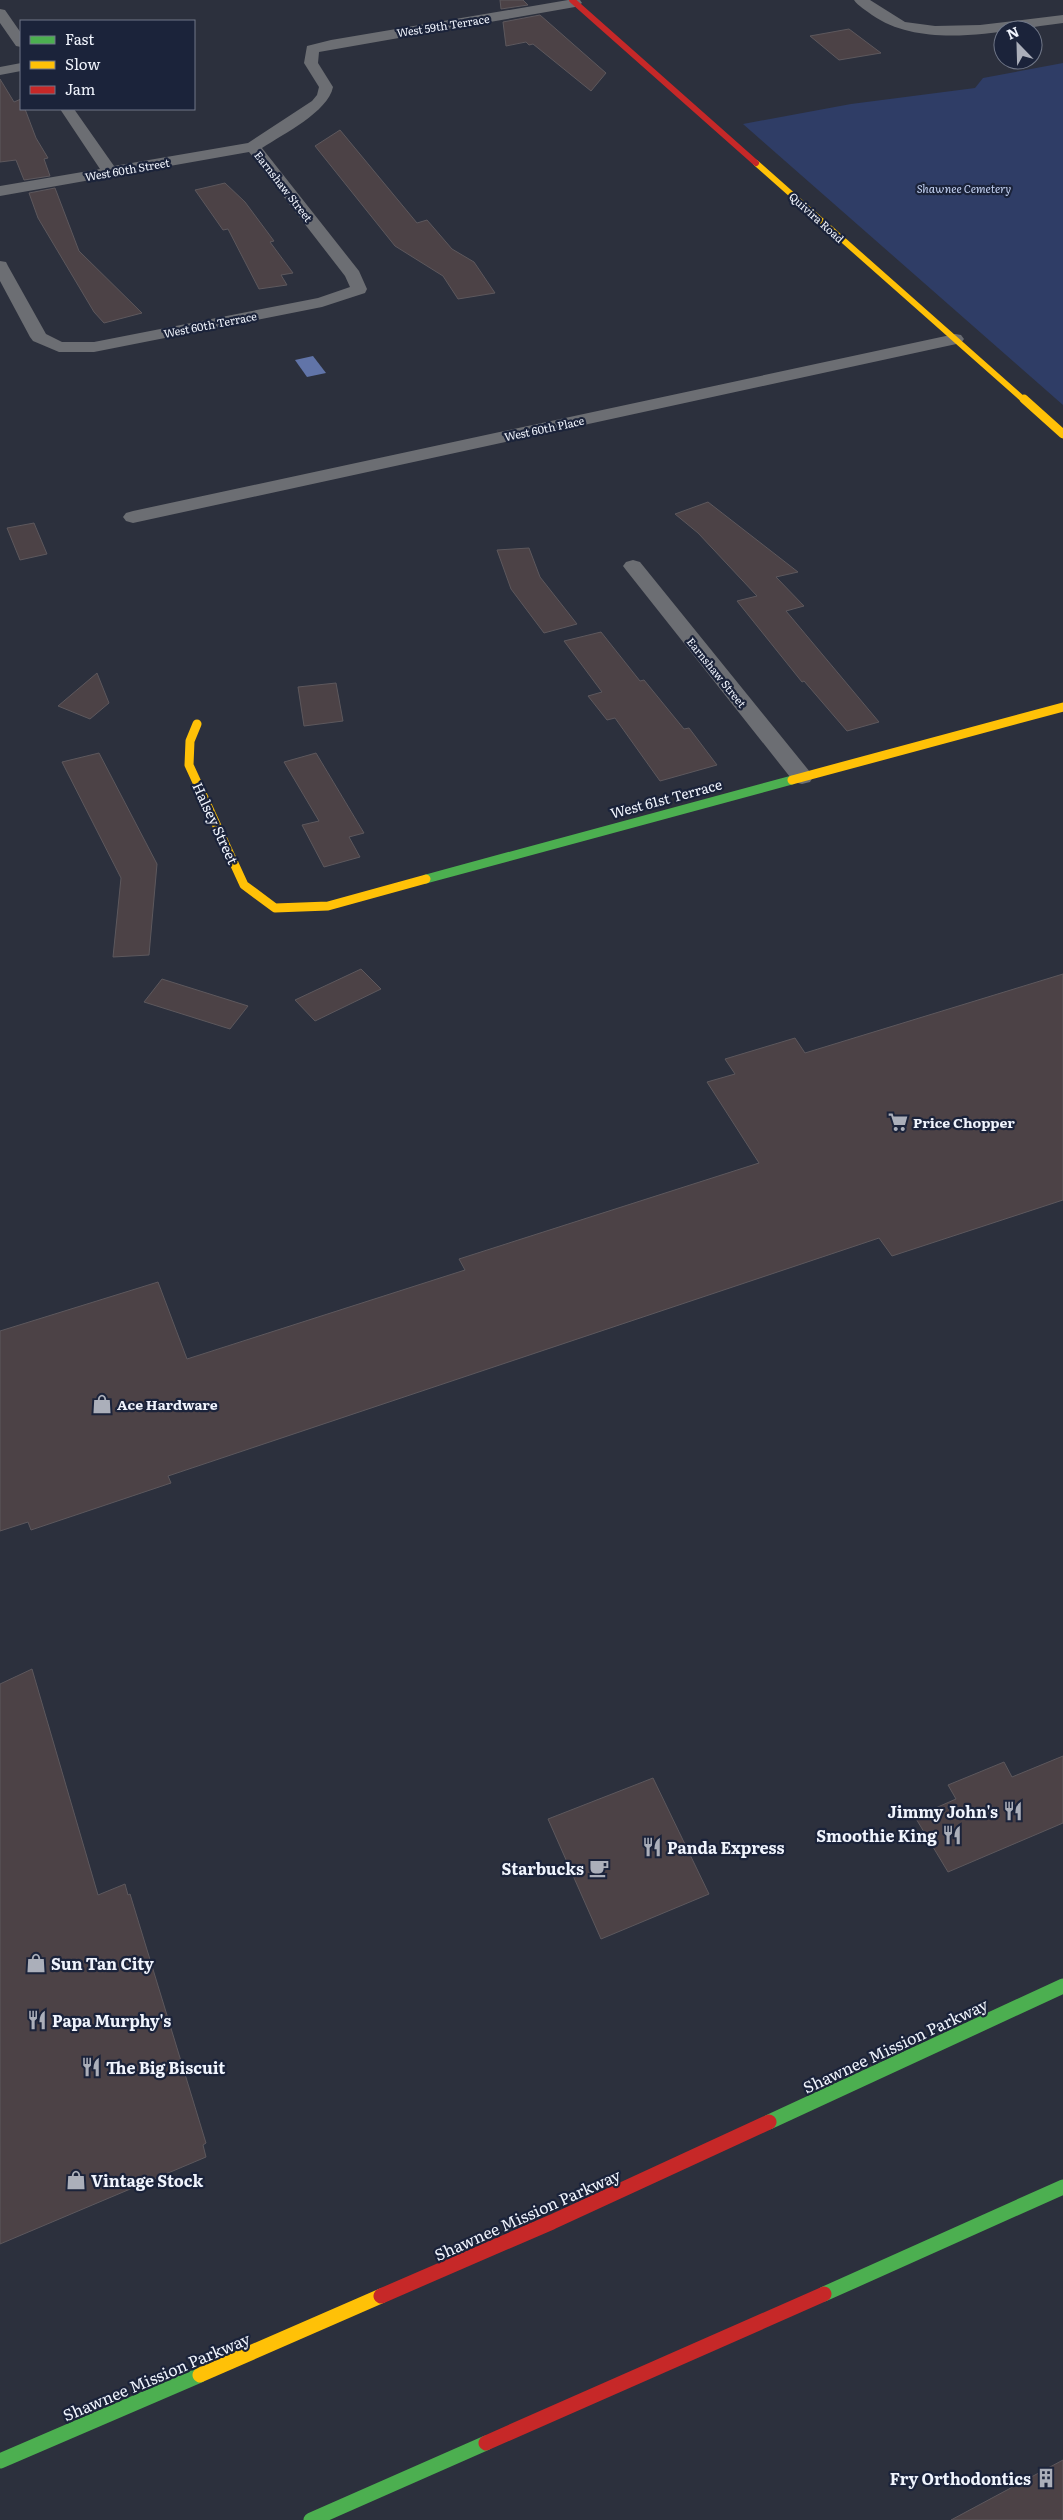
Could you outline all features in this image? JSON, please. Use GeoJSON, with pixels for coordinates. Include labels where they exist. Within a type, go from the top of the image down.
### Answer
{"type":"FeatureCollection","features":[{"type":"Feature","properties":{"kind":"main road","name":"Quivira Road"},"geometry":{"type":"LineString","coordinates":[[574,1],[1063,434]]}},
{"type":"Feature","properties":{"kind":"main road","name":"West 61st Terrace"},"geometry":{"type":"LineString","coordinates":[[275,908],[328,906],[1063,707]]}},
{"type":"Feature","properties":{"kind":"main road","name":"Halsey Street"},"geometry":{"type":"LineString","coordinates":[[197,724],[190,741],[189,765],[244,885],[275,908]]}},
{"type":"Feature","properties":{"kind":"main road","name":"Shawnee Mission Parkway"},"geometry":{"type":"LineString","coordinates":[[0,2461],[552,2222],[1063,1986]]}},
{"type":"Feature","properties":{"kind":"main road"},"geometry":{"type":"LineString","coordinates":[[311,2520],[668,2364],[1063,2187]]}},
{"type":"Feature","properties":{"kind":"street"},"geometry":{"type":"LineString","coordinates":[[861,0],[899,25],[914,29],[941,31],[1063,20]]}},
{"type":"Feature","properties":{"kind":"street","name":"West 59th Terrace"},"geometry":{"type":"LineString","coordinates":[[312,49],[574,1]]}},
{"type":"Feature","properties":{"kind":"street"},"geometry":{"type":"LineString","coordinates":[[0,13],[20,42]]}},
{"type":"Feature","properties":{"kind":"street","name":"Earnshaw Street"},"geometry":{"type":"LineString","coordinates":[[312,49],[311,63],[326,87],[324,96],[305,113],[254,147],[353,275],[360,289]]}},
{"type":"Feature","properties":{"kind":"street"},"geometry":{"type":"LineString","coordinates":[[0,71],[20,67]]}},
{"type":"Feature","properties":{"kind":"street"},"geometry":{"type":"LineString","coordinates":[[68,110],[110,172]]}},
{"type":"Feature","properties":{"kind":"street","name":"West 60th Street"},"geometry":{"type":"LineString","coordinates":[[0,191],[254,147]]}},
{"type":"Feature","properties":{"kind":"street","name":"West 60th Terrace"},"geometry":{"type":"LineString","coordinates":[[0,266],[39,337],[59,347],[94,347],[322,302],[360,289]]}},
{"type":"Feature","properties":{"kind":"street","name":"West 60th Place"},"geometry":{"type":"LineString","coordinates":[[133,517],[955,339]]}},
{"type":"Feature","properties":{"kind":"street","name":"Earnshaw Street"},"geometry":{"type":"LineString","coordinates":[[633,566],[802,777]]}},
{"type":"Feature","properties":{"kind":"green space","name":"Shawnee Cemetery"},"geometry":{"type":"Polygon","coordinates":[[[1063,63],[1063,405],[743,124],[851,104],[975,88],[983,78],[1026,70],[1043,70],[1043,67],[1063,63]]]}},
{"type":"Feature","properties":{"kind":"shaded area"},"geometry":{"type":"Polygon","coordinates":[[[313,356],[326,373],[307,377],[295,360],[313,356]]]}},
{"type":"Feature","properties":{"kind":"building"},"geometry":{"type":"Polygon","coordinates":[[[500,0],[523,0],[528,5],[501,9],[500,0]]]}},
{"type":"Feature","properties":{"kind":"building"},"geometry":{"type":"Polygon","coordinates":[[[540,15],[606,73],[591,91],[533,44],[529,45],[526,42],[506,46],[503,22],[540,15]]]}},
{"type":"Feature","properties":{"kind":"building"},"geometry":{"type":"Polygon","coordinates":[[[849,29],[881,53],[839,60],[810,36],[849,29]]]}},
{"type":"Feature","properties":{"kind":"building"},"geometry":{"type":"Polygon","coordinates":[[[0,79],[14,102],[20,99],[20,110],[25,110],[36,138],[48,158],[44,159],[50,176],[24,180],[16,160],[0,162],[0,79]]]}},
{"type":"Feature","properties":{"kind":"building"},"geometry":{"type":"Polygon","coordinates":[[[340,130],[417,223],[427,220],[452,249],[474,262],[495,293],[458,299],[443,276],[395,246],[315,146],[340,130]]]}},
{"type":"Feature","properties":{"kind":"building"},"geometry":{"type":"Polygon","coordinates":[[[225,183],[245,202],[274,241],[270,242],[293,273],[281,275],[287,285],[259,289],[228,229],[223,230],[195,190],[225,183]]]}},
{"type":"Feature","properties":{"kind":"building"},"geometry":{"type":"Polygon","coordinates":[[[55,188],[79,251],[142,313],[104,323],[94,312],[38,218],[29,193],[55,188]]]}},
{"type":"Feature","properties":{"kind":"building"},"geometry":{"type":"Polygon","coordinates":[[[708,502],[798,572],[776,577],[804,606],[786,611],[879,722],[847,731],[804,681],[802,682],[737,601],[757,596],[698,533],[675,514],[708,502]]]}},
{"type":"Feature","properties":{"kind":"building"},"geometry":{"type":"Polygon","coordinates":[[[34,523],[47,554],[20,560],[7,528],[34,523]]]}},
{"type":"Feature","properties":{"kind":"building"},"geometry":{"type":"Polygon","coordinates":[[[529,548],[540,577],[577,624],[544,633],[511,589],[497,550],[529,548]]]}},
{"type":"Feature","properties":{"kind":"building"},"geometry":{"type":"Polygon","coordinates":[[[601,632],[640,681],[644,680],[684,729],[689,728],[717,765],[660,781],[615,718],[607,720],[588,696],[602,692],[564,641],[601,632]]]}},
{"type":"Feature","properties":{"kind":"building"},"geometry":{"type":"Polygon","coordinates":[[[97,673],[109,703],[90,719],[58,706],[97,673]]]}},
{"type":"Feature","properties":{"kind":"building"},"geometry":{"type":"Polygon","coordinates":[[[336,683],[343,721],[304,726],[298,687],[336,683]]]}},
{"type":"Feature","properties":{"kind":"building"},"geometry":{"type":"Polygon","coordinates":[[[99,753],[157,864],[149,955],[113,957],[121,878],[62,762],[99,753]]]}},
{"type":"Feature","properties":{"kind":"building"},"geometry":{"type":"Polygon","coordinates":[[[316,753],[364,833],[349,837],[360,857],[324,867],[302,825],[319,821],[284,762],[316,753]]]}},
{"type":"Feature","properties":{"kind":"building"},"geometry":{"type":"Polygon","coordinates":[[[361,969],[381,989],[315,1021],[295,1000],[361,969]]]}},
{"type":"Feature","properties":{"kind":"building"},"geometry":{"type":"Polygon","coordinates":[[[1063,974],[1063,1200],[892,1256],[879,1238],[168,1476],[171,1483],[31,1530],[28,1522],[0,1531],[0,1331],[158,1282],[187,1359],[465,1270],[459,1259],[759,1163],[707,1082],[735,1074],[725,1059],[795,1038],[805,1053],[1063,974]]]}},
{"type":"Feature","properties":{"kind":"building"},"geometry":{"type":"Polygon","coordinates":[[[162,979],[248,1006],[230,1029],[144,1002],[162,979]]]}},
{"type":"Feature","properties":{"kind":"building"},"geometry":{"type":"Polygon","coordinates":[[[32,1669],[98,1895],[125,1884],[128,1895],[130,1894],[206,2143],[203,2145],[206,2157],[0,2244],[0,1684],[32,1669]]]}},
{"type":"Feature","properties":{"kind":"building","name":"Jimmy John's"},"geometry":{"type":"Polygon","coordinates":[[[1063,1756],[1063,1823],[948,1872],[915,1817],[956,1799],[948,1785],[1004,1762],[1012,1777],[1063,1756]]]}},
{"type":"Feature","properties":{"kind":"building"},"geometry":{"type":"Polygon","coordinates":[[[653,1778],[709,1894],[601,1939],[548,1819],[653,1778]]]}},
{"type":"Feature","properties":{"kind":"building","name":"Fry Orthodontics"},"geometry":{"type":"Polygon","coordinates":[[[1063,2460],[1063,2520],[951,2520],[1063,2460]]]}},
{"type":"Feature","properties":{"kind":"traffic: fast"},"geometry":{"type":"LineString","coordinates":[[426,879],[792,780]]}},
{"type":"Feature","properties":{"kind":"traffic: fast"},"geometry":{"type":"LineString","coordinates":[[769,2122],[1063,1986]]}},
{"type":"Feature","properties":{"kind":"traffic: fast"},"geometry":{"type":"LineString","coordinates":[[824,2294],[1063,2187]]}},
{"type":"Feature","properties":{"kind":"traffic: fast"},"geometry":{"type":"LineString","coordinates":[[0,2461],[200,2375]]}},
{"type":"Feature","properties":{"kind":"traffic: fast"},"geometry":{"type":"LineString","coordinates":[[311,2520],[486,2443]]}},
{"type":"Feature","properties":{"kind":"traffic: slow"},"geometry":{"type":"LineString","coordinates":[[756,163],[1063,434]]}},
{"type":"Feature","properties":{"kind":"traffic: slow"},"geometry":{"type":"LineString","coordinates":[[792,780],[1063,707]]}},
{"type":"Feature","properties":{"kind":"traffic: slow"},"geometry":{"type":"LineString","coordinates":[[197,724],[190,741],[189,765],[244,885],[275,908],[328,906],[426,879]]}},
{"type":"Feature","properties":{"kind":"traffic: slow"},"geometry":{"type":"LineString","coordinates":[[200,2375],[381,2296]]}},
{"type":"Feature","properties":{"kind":"traffic: jam"},"geometry":{"type":"LineString","coordinates":[[572,0],[756,163]]}},
{"type":"Feature","properties":{"kind":"traffic: jam"},"geometry":{"type":"LineString","coordinates":[[381,2296],[552,2222],[769,2122]]}},
{"type":"Feature","properties":{"kind":"traffic: jam"},"geometry":{"type":"LineString","coordinates":[[486,2443],[824,2294]]}},
{"type":"Feature","properties":{"kind":"place","name":"Price Chopper"},"geometry":{"type":"Point","coordinates":[898,1122]}},
{"type":"Feature","properties":{"kind":"place","name":"Ace Hardware"},"geometry":{"type":"Point","coordinates":[102,1404]}},
{"type":"Feature","properties":{"kind":"place","name":"Jimmy John's"},"geometry":{"type":"Point","coordinates":[1013,1811]}},
{"type":"Feature","properties":{"kind":"place","name":"Smoothie King"},"geometry":{"type":"Point","coordinates":[952,1835]}},
{"type":"Feature","properties":{"kind":"place","name":"Panda Express"},"geometry":{"type":"Point","coordinates":[652,1847]}},
{"type":"Feature","properties":{"kind":"place","name":"Starbucks"},"geometry":{"type":"Point","coordinates":[599,1868]}},
{"type":"Feature","properties":{"kind":"place","name":"Sun Tan City"},"geometry":{"type":"Point","coordinates":[36,1963]}},
{"type":"Feature","properties":{"kind":"place","name":"Papa Murphy's"},"geometry":{"type":"Point","coordinates":[37,2020]}},
{"type":"Feature","properties":{"kind":"place","name":"The Big Biscuit"},"geometry":{"type":"Point","coordinates":[91,2067]}},
{"type":"Feature","properties":{"kind":"place","name":"Vintage Stock"},"geometry":{"type":"Point","coordinates":[76,2180]}},
{"type":"Feature","properties":{"kind":"place","name":"Fry Orthodontics"},"geometry":{"type":"Point","coordinates":[1046,2478]}}]}
